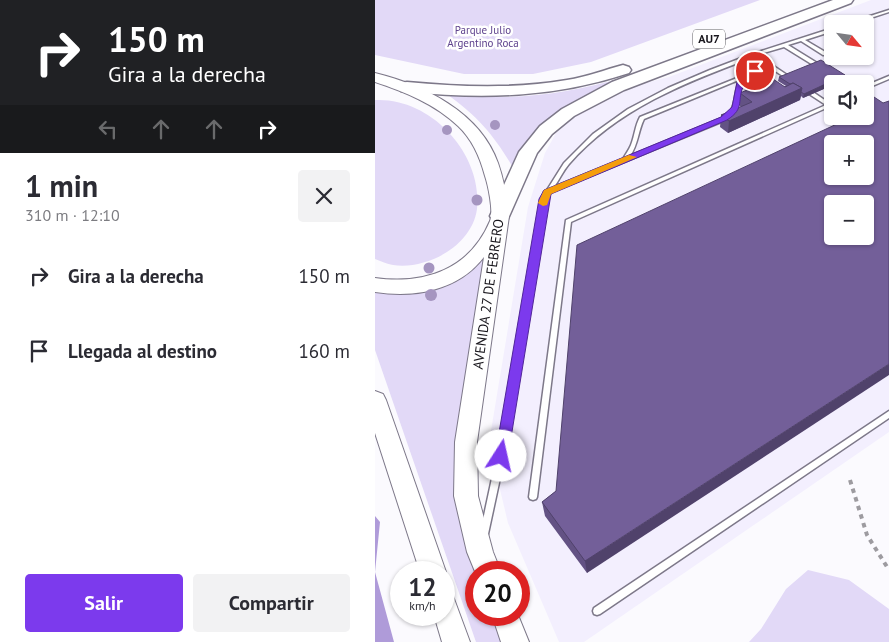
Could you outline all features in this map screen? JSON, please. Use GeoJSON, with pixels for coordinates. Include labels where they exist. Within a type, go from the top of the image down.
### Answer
{"type":"FeatureCollection","features":[{"type":"Feature","properties":{"kind":"highway","name":"AU7"},"geometry":{"type":"LineString","coordinates":[[407,87],[469,93],[505,93],[540,91],[575,85],[604,77],[814,0]]}},
{"type":"Feature","properties":{"kind":"highway","name":"AU7"},"geometry":{"type":"LineString","coordinates":[[500,216],[527,154],[541,134],[570,111],[618,86],[846,0]]}},
{"type":"Feature","properties":{"kind":"main road","name":"AVENIDA 27 DE FEBRERO"},"geometry":{"type":"LineString","coordinates":[[375,77],[407,87],[442,104],[458,116],[473,132],[492,164],[499,188],[500,216],[466,442],[466,496],[484,561]]}},
{"type":"Feature","properties":{"kind":"main road"},"geometry":{"type":"LineString","coordinates":[[375,86],[407,87]]}},
{"type":"Feature","properties":{"kind":"main road"},"geometry":{"type":"LineString","coordinates":[[375,285],[395,288],[423,286],[454,275],[482,250],[500,216]]}},
{"type":"Feature","properties":{"kind":"main road"},"geometry":{"type":"LineString","coordinates":[[375,400],[429,561]]}},
{"type":"Feature","properties":{"kind":"main road"},"geometry":{"type":"LineString","coordinates":[[451,626],[456,642]]}},
{"type":"Feature","properties":{"kind":"main road"},"geometry":{"type":"LineString","coordinates":[[509,626],[515,642]]}},
{"type":"Feature","properties":{"kind":"lane"},"geometry":{"type":"LineString","coordinates":[[874,16],[889,11]]}},
{"type":"Feature","properties":{"kind":"lane"},"geometry":{"type":"LineString","coordinates":[[480,552],[501,456],[544,199],[552,182],[583,146],[622,114],[665,90],[754,55],[824,32]]}},
{"type":"Feature","properties":{"kind":"lane"},"geometry":{"type":"LineString","coordinates":[[801,39],[824,53]]}},
{"type":"Feature","properties":{"kind":"lane"},"geometry":{"type":"LineString","coordinates":[[785,45],[823,69]]}},
{"type":"Feature","properties":{"kind":"lane"},"geometry":{"type":"LineString","coordinates":[[754,55],[824,99]]}},
{"type":"Feature","properties":{"kind":"lane"},"geometry":{"type":"LineString","coordinates":[[620,162],[634,148],[638,125],[643,118],[770,65]]}},
{"type":"Feature","properties":{"kind":"lane"},"geometry":{"type":"LineString","coordinates":[[547,192],[732,114],[736,107],[740,84],[755,71]]}},
{"type":"Feature","properties":{"kind":"lane"},"geometry":{"type":"LineString","coordinates":[[874,84],[889,77]]}},
{"type":"Feature","properties":{"kind":"lane"},"geometry":{"type":"LineString","coordinates":[[533,497],[568,221],[824,106]]}},
{"type":"Feature","properties":{"kind":"lane"},"geometry":{"type":"LineString","coordinates":[[597,611],[889,414]]}},
{"type":"Feature","properties":{"kind":"path"},"geometry":{"type":"LineString","coordinates":[[850,480],[867,535],[889,570]]}},
{"type":"Feature","properties":{"kind":"shaded area"},"geometry":{"type":"Polygon","coordinates":[[[871,0],[889,0],[889,432],[584,642],[559,642],[530,574],[530,561],[524,561],[508,523],[489,443],[528,207],[545,153],[556,133],[575,116],[593,104],[637,85],[669,77],[824,18],[824,65],[874,65],[874,15],[832,15],[871,0]]]}},
{"type":"Feature","properties":{"kind":"shaded area"},"geometry":{"type":"Polygon","coordinates":[[[375,516],[380,522],[375,572],[375,516]]]}},
{"type":"Feature","properties":{"kind":"shaded area"},"geometry":{"type":"Polygon","coordinates":[[[375,572],[394,642],[375,642],[375,572]]]}},
{"type":"Feature","properties":{"kind":"green space","name":"Parque Julio Argentino Roca"},"geometry":{"type":"Polygon","coordinates":[[[375,0],[760,0],[591,62],[533,74],[464,74],[375,55],[375,0]]]}},
{"type":"Feature","properties":{"kind":"green space"},"geometry":{"type":"Polygon","coordinates":[[[625,77],[589,94],[547,121],[523,148],[512,166],[484,127],[448,95],[516,97],[537,95],[579,89],[625,77]]]}},
{"type":"Feature","properties":{"kind":"green space"},"geometry":{"type":"Polygon","coordinates":[[[375,100],[395,102],[415,108],[433,118],[449,132],[462,149],[471,168],[477,188],[477,209],[467,234],[446,253],[420,264],[393,265],[375,259],[375,100]]]}},
{"type":"Feature","properties":{"kind":"green space"},"geometry":{"type":"Polygon","coordinates":[[[490,249],[460,517],[476,561],[465,561],[465,610],[455,581],[455,561],[448,561],[375,350],[375,289],[419,291],[490,249]]]}},
{"type":"Feature","properties":{"kind":"green space"},"geometry":{"type":"Polygon","coordinates":[[[808,570],[849,580],[889,609],[889,642],[749,642],[761,629],[786,589],[808,570]]]}},
{"type":"Feature","properties":{"kind":"green space"},"geometry":{"type":"Polygon","coordinates":[[[470,626],[500,626],[506,642],[476,642],[470,626]]]}},
{"type":"Feature","properties":{"kind":"building"},"geometry":{"type":"Polygon","coordinates":[[[821,60],[824,62],[824,65],[829,65],[845,75],[824,75],[824,85],[804,94],[801,92],[802,88],[793,83],[790,84],[779,77],[821,60]]]}},
{"type":"Feature","properties":{"kind":"building"},"geometry":{"type":"Polygon","coordinates":[[[773,79],[785,87],[793,83],[802,88],[729,121],[721,115],[752,102],[740,93],[773,79]]]}},
{"type":"Feature","properties":{"kind":"building"},"geometry":{"type":"Polygon","coordinates":[[[874,97],[883,103],[889,101],[889,364],[585,561],[542,502],[556,491],[577,245],[835,125],[874,125],[874,97]]]}},
{"type":"Feature","properties":{"kind":"slow traffic"},"geometry":{"type":"LineString","coordinates":[[543,203],[547,192],[632,157]]}},
{"type":"Feature","properties":{"kind":"route"},"geometry":{"type":"LineString","coordinates":[[501,456],[544,199],[547,192],[732,114],[736,107],[740,84],[755,71]]}}]}
